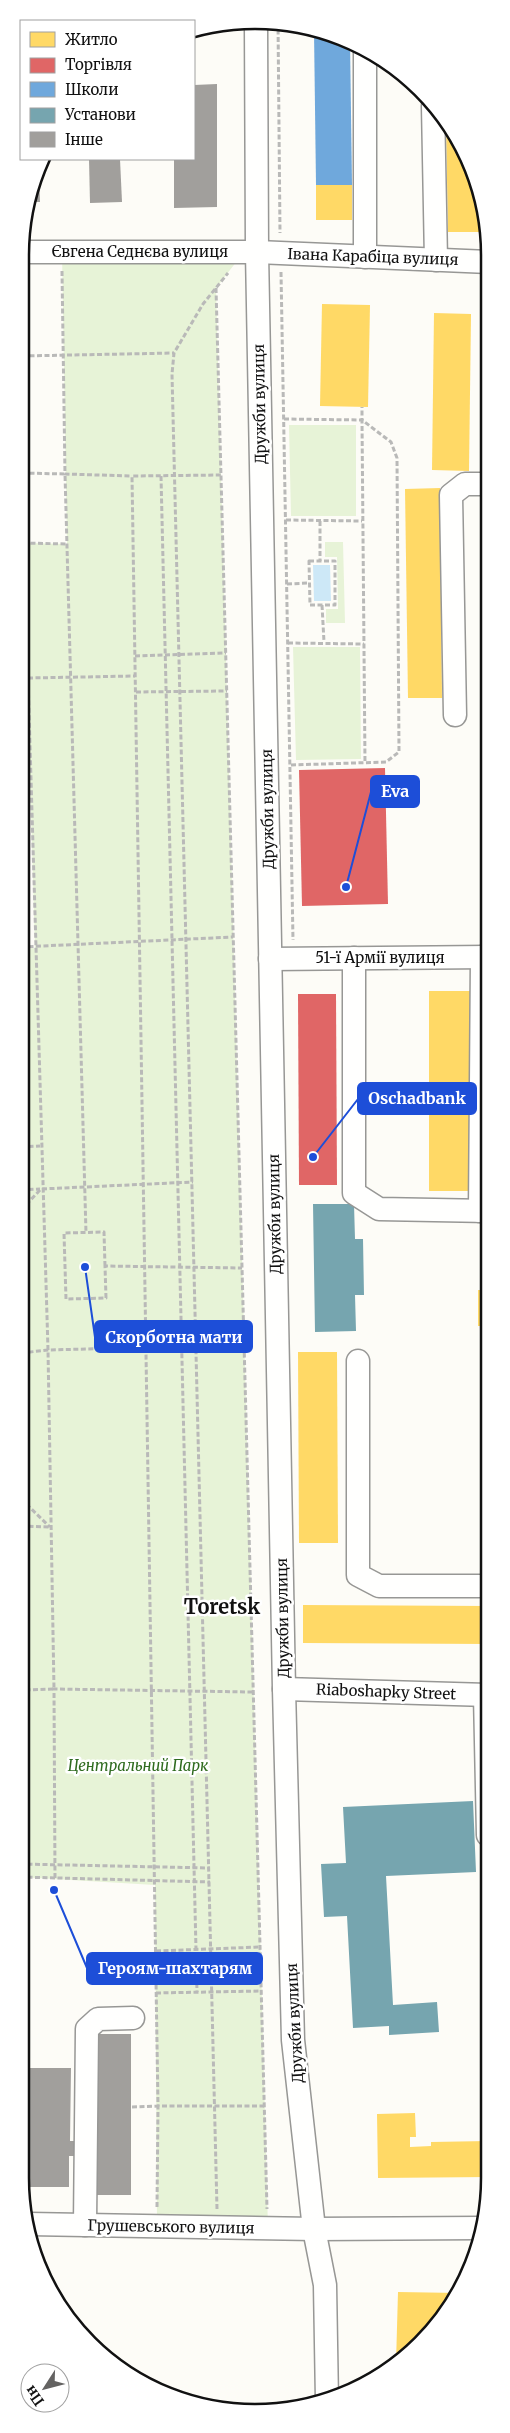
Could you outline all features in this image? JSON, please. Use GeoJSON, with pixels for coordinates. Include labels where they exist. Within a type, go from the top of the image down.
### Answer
{"type":"FeatureCollection","features":[{"type":"Feature","properties":{"kind":"street","name":"Дружби вулиця"},"geometry":{"type":"LineString","coordinates":[[256,29],[251,252],[270,959],[284,1689],[294,2040],[314,2229],[325,2285],[327,2392]]}},
{"type":"Feature","properties":{"kind":"street"},"geometry":{"type":"LineString","coordinates":[[365,57],[366,257]]}},
{"type":"Feature","properties":{"kind":"street"},"geometry":{"type":"LineString","coordinates":[[433,116],[436,260]]}},
{"type":"Feature","properties":{"kind":"street","name":"Євгена Седнєва вулиця"},"geometry":{"type":"LineString","coordinates":[[29,252],[251,252]]}},
{"type":"Feature","properties":{"kind":"street","name":"Івана Карабіца вулиця"},"geometry":{"type":"LineString","coordinates":[[251,252],[481,262]]}},
{"type":"Feature","properties":{"kind":"street"},"geometry":{"type":"LineString","coordinates":[[455,715],[451,495],[465,484],[481,484]]}},
{"type":"Feature","properties":{"kind":"street","name":"51-ї Армії вулиця"},"geometry":{"type":"LineString","coordinates":[[270,959],[481,957]]}},
{"type":"Feature","properties":{"kind":"street"},"geometry":{"type":"LineString","coordinates":[[354,958],[354,1193],[379,1209],[481,1211]]}},
{"type":"Feature","properties":{"kind":"street"},"geometry":{"type":"LineString","coordinates":[[358,1362],[358,1575],[379,1586],[481,1586]]}},
{"type":"Feature","properties":{"kind":"street","name":"Riaboshapky Street"},"geometry":{"type":"LineString","coordinates":[[284,1689],[481,1695]]}},
{"type":"Feature","properties":{"kind":"street"},"geometry":{"type":"LineString","coordinates":[[85,2225],[87,2029],[98,2019],[133,2018]]}},
{"type":"Feature","properties":{"kind":"street","name":"Грушевського вулиця"},"geometry":{"type":"LineString","coordinates":[[33,2224],[314,2229],[476,2228]]}},
{"type":"Feature","properties":{"kind":"path"},"geometry":{"type":"LineString","coordinates":[[278,30],[280,253],[294,958]]}},
{"type":"Feature","properties":{"kind":"path"},"geometry":{"type":"LineString","coordinates":[[62,252],[76,944],[86,1233]]}},
{"type":"Feature","properties":{"kind":"path"},"geometry":{"type":"LineString","coordinates":[[218,2227],[172,374],[174,353],[203,304],[251,252]]}},
{"type":"Feature","properties":{"kind":"path"},"geometry":{"type":"LineString","coordinates":[[216,288],[268,2228]]}},
{"type":"Feature","properties":{"kind":"path"},"geometry":{"type":"LineString","coordinates":[[29,356],[174,353]]}},
{"type":"Feature","properties":{"kind":"path"},"geometry":{"type":"LineString","coordinates":[[362,407],[365,763]]}},
{"type":"Feature","properties":{"kind":"path"},"geometry":{"type":"LineString","coordinates":[[284,419],[362,420],[391,442],[397,458],[400,752],[386,762],[291,765]]}},
{"type":"Feature","properties":{"kind":"path"},"geometry":{"type":"LineString","coordinates":[[29,473],[132,476],[221,475]]}},
{"type":"Feature","properties":{"kind":"path"},"geometry":{"type":"LineString","coordinates":[[132,476],[156,1951],[157,2226]]}},
{"type":"Feature","properties":{"kind":"path"},"geometry":{"type":"LineString","coordinates":[[161,476],[197,1992]]}},
{"type":"Feature","properties":{"kind":"path"},"geometry":{"type":"LineString","coordinates":[[286,520],[362,521]]}},
{"type":"Feature","properties":{"kind":"path"},"geometry":{"type":"LineString","coordinates":[[320,521],[320,561]]}},
{"type":"Feature","properties":{"kind":"path"},"geometry":{"type":"LineString","coordinates":[[29,543],[67,544]]}},
{"type":"Feature","properties":{"kind":"path"},"geometry":{"type":"LineString","coordinates":[[309,561],[335,561],[335,605],[310,605],[309,583],[309,561]]}},
{"type":"Feature","properties":{"kind":"path"},"geometry":{"type":"LineString","coordinates":[[287,584],[309,583]]}},
{"type":"Feature","properties":{"kind":"path"},"geometry":{"type":"LineString","coordinates":[[322,605],[324,642]]}},
{"type":"Feature","properties":{"kind":"path"},"geometry":{"type":"LineString","coordinates":[[288,643],[364,644]]}},
{"type":"Feature","properties":{"kind":"path"},"geometry":{"type":"LineString","coordinates":[[135,656],[226,653]]}},
{"type":"Feature","properties":{"kind":"path"},"geometry":{"type":"LineString","coordinates":[[29,678],[135,676]]}},
{"type":"Feature","properties":{"kind":"path"},"geometry":{"type":"LineString","coordinates":[[136,693],[227,691]]}},
{"type":"Feature","properties":{"kind":"path"},"geometry":{"type":"LineString","coordinates":[[29,717],[41,1189],[48,1350],[54,1689],[55,1878]]}},
{"type":"Feature","properties":{"kind":"path"},"geometry":{"type":"LineString","coordinates":[[29,947],[233,937]]}},
{"type":"Feature","properties":{"kind":"path"},"geometry":{"type":"LineString","coordinates":[[29,1147],[40,1146]]}},
{"type":"Feature","properties":{"kind":"path"},"geometry":{"type":"LineString","coordinates":[[29,1190],[192,1182]]}},
{"type":"Feature","properties":{"kind":"path"},"geometry":{"type":"LineString","coordinates":[[29,1202],[41,1189]]}},
{"type":"Feature","properties":{"kind":"path"},"geometry":{"type":"LineString","coordinates":[[104,1232],[105,1266],[106,1298],[66,1299],[64,1233],[104,1232]]}},
{"type":"Feature","properties":{"kind":"path"},"geometry":{"type":"LineString","coordinates":[[105,1266],[242,1268]]}},
{"type":"Feature","properties":{"kind":"path"},"geometry":{"type":"LineString","coordinates":[[29,1352],[206,1346]]}},
{"type":"Feature","properties":{"kind":"path"},"geometry":{"type":"LineString","coordinates":[[29,1506],[51,1527]]}},
{"type":"Feature","properties":{"kind":"path"},"geometry":{"type":"LineString","coordinates":[[29,1526],[51,1527]]}},
{"type":"Feature","properties":{"kind":"path"},"geometry":{"type":"LineString","coordinates":[[29,1690],[253,1692]]}},
{"type":"Feature","properties":{"kind":"path"},"geometry":{"type":"LineString","coordinates":[[29,1864],[210,1868]]}},
{"type":"Feature","properties":{"kind":"path"},"geometry":{"type":"LineString","coordinates":[[29,1877],[210,1882]]}},
{"type":"Feature","properties":{"kind":"path"},"geometry":{"type":"LineString","coordinates":[[156,1951],[260,1947]]}},
{"type":"Feature","properties":{"kind":"path"},"geometry":{"type":"LineString","coordinates":[[156,1993],[261,1991]]}},
{"type":"Feature","properties":{"kind":"path"},"geometry":{"type":"LineString","coordinates":[[132,2107],[264,2106]]}},
{"type":"Feature","properties":{"kind":"green space","name":"Центральний Парк"},"geometry":{"type":"Polygon","coordinates":[[[62,252],[244,252],[216,288],[268,2228],[157,2226],[155,1885],[29,1878],[29,948],[35,948],[29,746],[29,543],[67,544],[62,252]]]}},
{"type":"Feature","properties":{"kind":"green space"},"geometry":{"type":"Polygon","coordinates":[[[289,425],[356,425],[356,516],[291,516],[289,425]]]}},
{"type":"Feature","properties":{"kind":"green space"},"geometry":{"type":"Polygon","coordinates":[[[325,542],[343,542],[345,623],[326,623],[326,609],[338,609],[337,557],[325,557],[325,542]]]}},
{"type":"Feature","properties":{"kind":"green space"},"geometry":{"type":"Polygon","coordinates":[[[293,647],[360,647],[361,759],[296,760],[293,647]]]}},
{"type":"Feature","properties":{"kind":"water"},"geometry":{"type":"Polygon","coordinates":[[[313,565],[330,565],[331,601],[314,601],[313,565]]]}},
{"type":"Feature","properties":{"kind":"building: Житло"},"geometry":{"type":"Polygon","coordinates":[[[446,134],[464,168],[474,196],[479,225],[479,232],[448,232],[446,134]]]}},
{"type":"Feature","properties":{"kind":"building: Житло"},"geometry":{"type":"Polygon","coordinates":[[[316,185],[352,185],[352,220],[316,220],[316,185]]]}},
{"type":"Feature","properties":{"kind":"building: Житло"},"geometry":{"type":"Polygon","coordinates":[[[322,304],[370,305],[368,407],[320,406],[322,304]]]}},
{"type":"Feature","properties":{"kind":"building: Житло"},"geometry":{"type":"Polygon","coordinates":[[[434,313],[471,314],[469,471],[432,470],[434,313]]]}},
{"type":"Feature","properties":{"kind":"building: Житло"},"geometry":{"type":"Polygon","coordinates":[[[440,488],[442,698],[408,698],[405,489],[440,488]]]}},
{"type":"Feature","properties":{"kind":"building: Житло"},"geometry":{"type":"Polygon","coordinates":[[[429,991],[473,991],[472,1191],[429,1191],[429,991]]]}},
{"type":"Feature","properties":{"kind":"building: Житло"},"geometry":{"type":"Polygon","coordinates":[[[478,1290],[481,1290],[481,1326],[478,1326],[478,1290]]]}},
{"type":"Feature","properties":{"kind":"building: Житло"},"geometry":{"type":"Polygon","coordinates":[[[298,1352],[337,1352],[338,1543],[299,1543],[298,1352]]]}},
{"type":"Feature","properties":{"kind":"building: Житло"},"geometry":{"type":"Polygon","coordinates":[[[303,1605],[481,1606],[481,1644],[303,1643],[303,1605]]]}},
{"type":"Feature","properties":{"kind":"building: Житло"},"geometry":{"type":"Polygon","coordinates":[[[415,2113],[416,2137],[410,2137],[410,2147],[431,2146],[431,2142],[481,2141],[481,2177],[378,2178],[377,2114],[415,2113]]]}},
{"type":"Feature","properties":{"kind":"building: Житло"},"geometry":{"type":"Polygon","coordinates":[[[398,2292],[450,2293],[425,2327],[396,2354],[398,2292]]]}},
{"type":"Feature","properties":{"kind":"building: Торгівля"},"geometry":{"type":"Polygon","coordinates":[[[385,768],[388,904],[302,906],[299,770],[385,768]]]}},
{"type":"Feature","properties":{"kind":"building: Торгівля"},"geometry":{"type":"Polygon","coordinates":[[[298,994],[336,994],[337,1185],[299,1185],[298,994]]]}},
{"type":"Feature","properties":{"kind":"building: Школи"},"geometry":{"type":"Polygon","coordinates":[[[314,36],[350,50],[352,185],[316,185],[314,36]]]}},
{"type":"Feature","properties":{"kind":"building: Установи"},"geometry":{"type":"Polygon","coordinates":[[[313,1204],[354,1204],[355,1239],[363,1239],[364,1295],[355,1295],[356,1331],[315,1332],[313,1204]]]}},
{"type":"Feature","properties":{"kind":"building: Установи"},"geometry":{"type":"Polygon","coordinates":[[[473,1801],[476,1872],[386,1876],[393,2005],[437,2002],[439,2032],[389,2035],[389,2026],[353,2028],[347,1916],[324,1917],[321,1864],[346,1863],[343,1807],[473,1801]]]}},
{"type":"Feature","properties":{"kind":"building: Інше"},"geometry":{"type":"Polygon","coordinates":[[[217,84],[217,207],[174,208],[174,160],[195,160],[195,85],[217,84]]]}},
{"type":"Feature","properties":{"kind":"building: Інше"},"geometry":{"type":"Polygon","coordinates":[[[89,160],[120,160],[122,202],[90,203],[89,160]]]}},
{"type":"Feature","properties":{"kind":"building: Інше"},"geometry":{"type":"Polygon","coordinates":[[[39,186],[40,202],[35,202],[39,186]]]}},
{"type":"Feature","properties":{"kind":"building: Інше"},"geometry":{"type":"Polygon","coordinates":[[[94,2034],[131,2034],[131,2195],[94,2195],[94,2156],[69,2156],[69,2187],[29,2187],[29,2068],[71,2068],[70,2141],[94,2141],[94,2034]]]}},
{"type":"Feature","properties":{"kind":"place","name":"Eva"},"geometry":{"type":"Point","coordinates":[346,887]}},
{"type":"Feature","properties":{"kind":"place","name":"Oschadbank"},"geometry":{"type":"Point","coordinates":[313,1157]}},
{"type":"Feature","properties":{"kind":"place","name":"Скорботна мати"},"geometry":{"type":"Point","coordinates":[85,1267]}},
{"type":"Feature","properties":{"kind":"place","name":"Героям-шахтарям"},"geometry":{"type":"Point","coordinates":[54,1890]}},
{"type":"Feature","properties":{"kind":"district","name":"Toretsk"},"geometry":{"type":"Point","coordinates":[222,1607]}}]}
